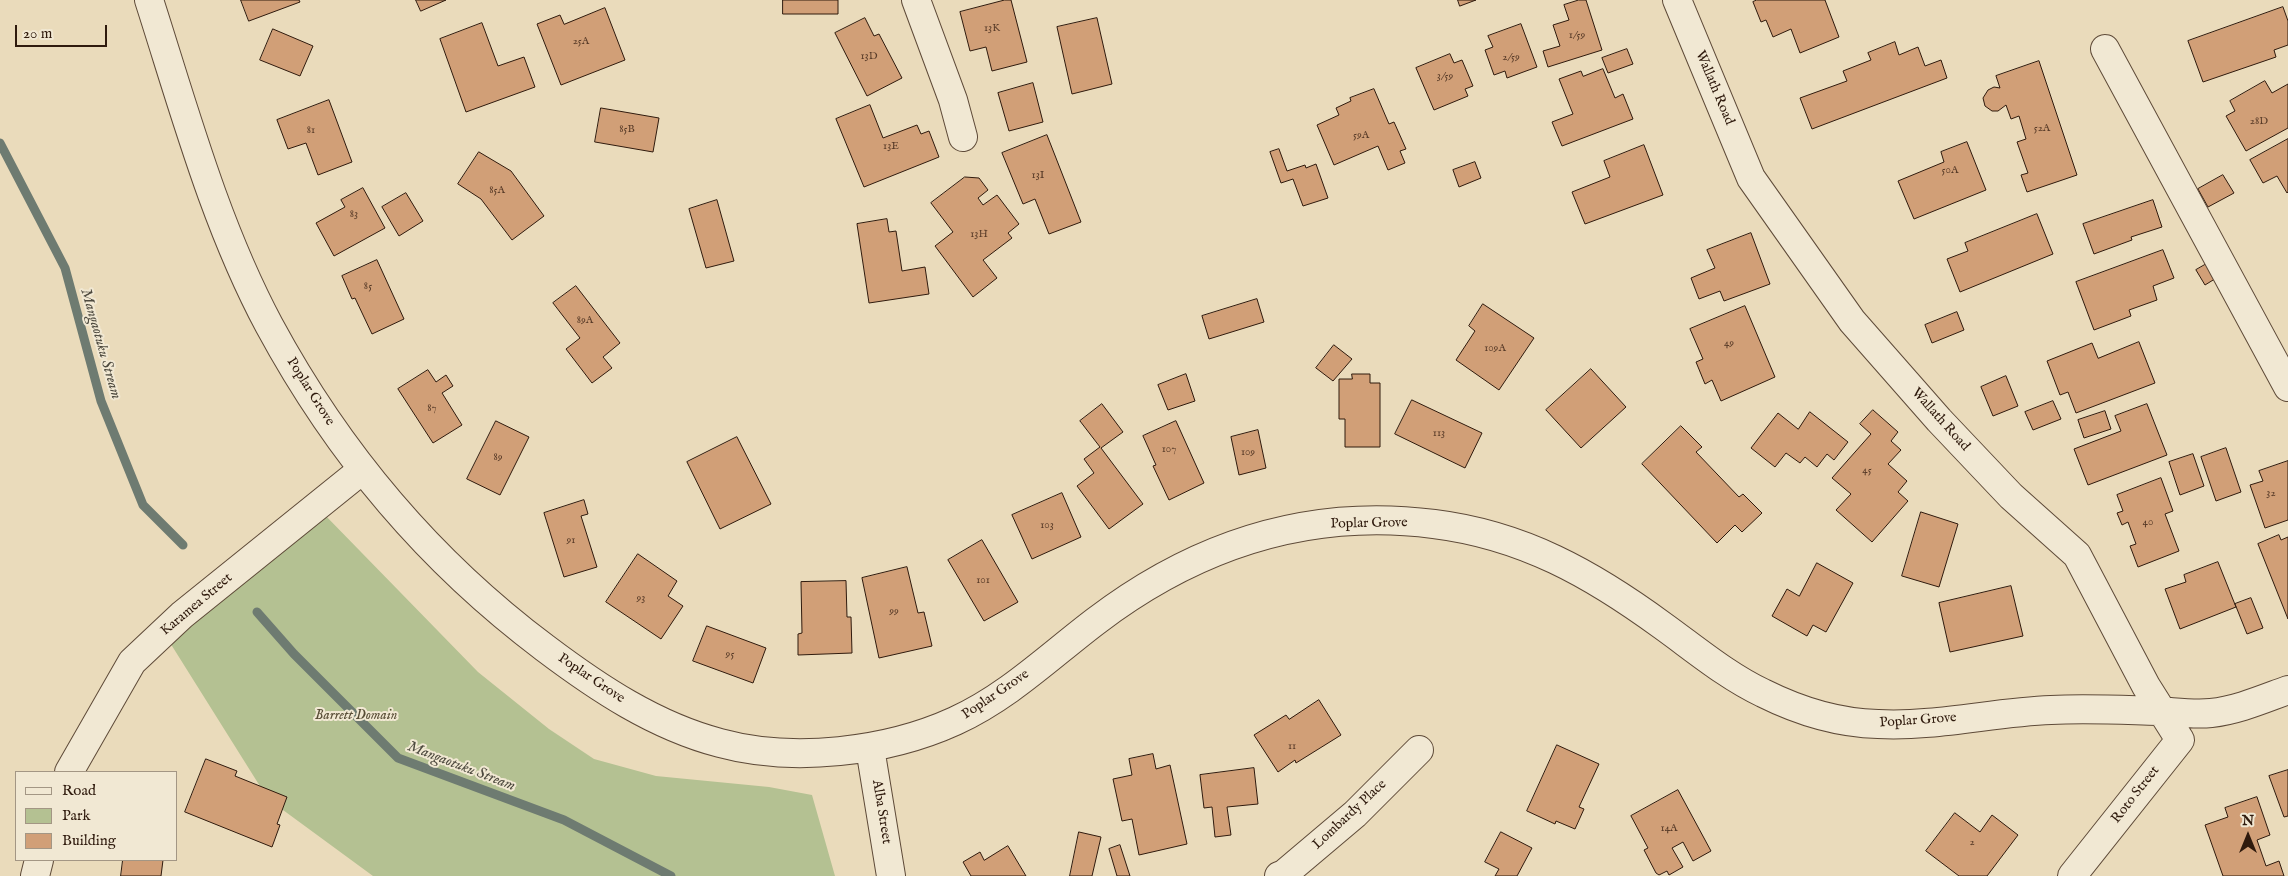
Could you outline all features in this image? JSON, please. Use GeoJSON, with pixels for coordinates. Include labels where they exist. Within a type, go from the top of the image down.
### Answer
{"type":"FeatureCollection","features":[{"type":"Feature","properties":{"kind":"street","name":"Poplar Grove"},"geometry":{"type":"LineString","coordinates":[[149,0],[206,175],[239,263],[266,319],[296,373],[362,470],[425,543],[461,579],[522,631],[593,684],[637,709],[677,728],[730,745],[762,751],[820,753],[870,748],[914,738],[962,719],[1007,691],[1127,598],[1168,572],[1210,552],[1252,538],[1296,528],[1344,522],[1434,524],[1491,536],[1565,563],[1603,584],[1757,691],[1798,709],[1842,721],[1903,724],[2043,710],[2092,709],[2163,712]]}},
{"type":"Feature","properties":{"kind":"street"},"geometry":{"type":"LineString","coordinates":[[916,0],[953,100],[963,137]]}},
{"type":"Feature","properties":{"kind":"street","name":"Wallath Road"},"geometry":{"type":"LineString","coordinates":[[1677,0],[1751,178],[1852,321],[1939,420],[2011,496],[2077,556],[2146,686],[2163,712]]}},
{"type":"Feature","properties":{"kind":"street"},"geometry":{"type":"LineString","coordinates":[[2105,49],[2288,387]]}},
{"type":"Feature","properties":{"kind":"street","name":"Karamea Street"},"geometry":{"type":"LineString","coordinates":[[70,771],[132,662],[182,615],[362,470]]}},
{"type":"Feature","properties":{"kind":"street"},"geometry":{"type":"LineString","coordinates":[[2163,712],[2208,714],[2246,705],[2288,690]]}},
{"type":"Feature","properties":{"kind":"street","name":"Roto Street"},"geometry":{"type":"LineString","coordinates":[[2072,876],[2180,740],[2163,712]]}},
{"type":"Feature","properties":{"kind":"street","name":"Alba Street"},"geometry":{"type":"LineString","coordinates":[[870,748],[890,876]]}},
{"type":"Feature","properties":{"kind":"street","name":"Lombardy Place"},"geometry":{"type":"LineString","coordinates":[[1279,876],[1284,874],[1355,814],[1419,750]]}},
{"type":"Feature","properties":{"kind":"street"},"geometry":{"type":"LineString","coordinates":[[36,876],[39,861]]}},
{"type":"Feature","properties":{"kind":"green space","name":"Barrett Domain"},"geometry":{"type":"Polygon","coordinates":[[[322,512],[478,672],[549,729],[594,759],[656,776],[769,787],[812,795],[835,876],[373,876],[268,799],[162,630],[322,512]]]}},
{"type":"Feature","properties":{"kind":"building"},"geometry":{"type":"Polygon","coordinates":[[[241,0],[299,0],[300,2],[249,21],[241,0]]]}},
{"type":"Feature","properties":{"kind":"building"},"geometry":{"type":"Polygon","coordinates":[[[416,0],[446,0],[421,11],[416,0]]]}},
{"type":"Feature","properties":{"kind":"building"},"geometry":{"type":"Polygon","coordinates":[[[783,0],[838,0],[838,14],[783,14],[783,0]]]}},
{"type":"Feature","properties":{"kind":"building"},"geometry":{"type":"Polygon","coordinates":[[[1011,0],[1027,62],[992,71],[986,47],[970,51],[960,12],[1011,0]]]}},
{"type":"Feature","properties":{"kind":"building"},"geometry":{"type":"Polygon","coordinates":[[[1458,0],[1476,0],[1460,6],[1458,0]]]}},
{"type":"Feature","properties":{"kind":"building"},"geometry":{"type":"Polygon","coordinates":[[[1579,0],[1586,0],[1602,50],[1548,67],[1543,51],[1560,46],[1553,25],[1569,20],[1564,5],[1579,0]]]}},
{"type":"Feature","properties":{"kind":"building"},"geometry":{"type":"Polygon","coordinates":[[[1757,0],[1825,0],[1839,37],[1800,53],[1791,29],[1773,37],[1766,20],[1761,22],[1753,2],[1757,0]]]}},
{"type":"Feature","properties":{"kind":"building"},"geometry":{"type":"Polygon","coordinates":[[[2283,7],[2288,21],[2288,45],[2274,50],[2276,57],[2203,82],[2188,41],[2283,7]]]}},
{"type":"Feature","properties":{"kind":"building"},"geometry":{"type":"Polygon","coordinates":[[[605,8],[625,60],[561,85],[537,24],[560,15],[564,24],[605,8]]]}},
{"type":"Feature","properties":{"kind":"building"},"geometry":{"type":"Polygon","coordinates":[[[865,18],[874,36],[879,34],[902,78],[867,96],[835,33],[865,18]]]}},
{"type":"Feature","properties":{"kind":"building"},"geometry":{"type":"Polygon","coordinates":[[[1097,18],[1112,84],[1072,94],[1057,27],[1097,18]]]}},
{"type":"Feature","properties":{"kind":"building"},"geometry":{"type":"Polygon","coordinates":[[[482,23],[498,66],[524,57],[535,87],[466,112],[440,39],[482,23]]]}},
{"type":"Feature","properties":{"kind":"building"},"geometry":{"type":"Polygon","coordinates":[[[1521,24],[1537,67],[1507,78],[1505,71],[1494,75],[1485,50],[1493,47],[1488,36],[1521,24]]]}},
{"type":"Feature","properties":{"kind":"building"},"geometry":{"type":"Polygon","coordinates":[[[273,29],[313,46],[300,76],[260,60],[273,29]]]}},
{"type":"Feature","properties":{"kind":"building"},"geometry":{"type":"Polygon","coordinates":[[[1895,42],[1899,55],[1918,47],[1925,66],[1941,60],[1947,78],[1812,129],[1800,98],[1847,81],[1843,71],[1871,60],[1868,53],[1895,42]]]}},
{"type":"Feature","properties":{"kind":"building"},"geometry":{"type":"Polygon","coordinates":[[[1627,49],[1633,64],[1608,73],[1602,58],[1627,49]]]}},
{"type":"Feature","properties":{"kind":"building"},"geometry":{"type":"Polygon","coordinates":[[[1450,54],[1454,63],[1462,60],[1473,86],[1465,89],[1468,96],[1434,110],[1416,68],[1450,54]]]}},
{"type":"Feature","properties":{"kind":"building"},"geometry":{"type":"Polygon","coordinates":[[[2039,61],[2077,175],[2027,192],[2021,175],[2028,173],[2017,142],[2026,139],[2019,116],[2011,119],[2006,105],[1998,111],[1992,111],[1985,106],[1983,98],[1988,90],[1994,87],[2000,88],[1996,76],[2039,61]]]}},
{"type":"Feature","properties":{"kind":"building"},"geometry":{"type":"Polygon","coordinates":[[[1603,69],[1615,98],[1623,94],[1633,119],[1562,146],[1552,122],[1573,114],[1559,79],[1581,71],[1583,76],[1603,69]]]}},
{"type":"Feature","properties":{"kind":"building"},"geometry":{"type":"Polygon","coordinates":[[[2265,81],[2272,93],[2288,84],[2288,128],[2246,151],[2226,116],[2235,111],[2230,101],[2265,81]]]}},
{"type":"Feature","properties":{"kind":"building"},"geometry":{"type":"Polygon","coordinates":[[[1033,83],[1043,122],[1009,131],[998,93],[1033,83]]]}},
{"type":"Feature","properties":{"kind":"building"},"geometry":{"type":"Polygon","coordinates":[[[1374,89],[1389,124],[1394,122],[1406,149],[1400,151],[1405,163],[1388,170],[1378,146],[1334,165],[1317,125],[1339,115],[1336,108],[1351,101],[1350,98],[1374,89]]]}},
{"type":"Feature","properties":{"kind":"building"},"geometry":{"type":"Polygon","coordinates":[[[329,100],[352,162],[318,175],[306,143],[288,149],[277,120],[329,100]]]}},
{"type":"Feature","properties":{"kind":"building"},"geometry":{"type":"Polygon","coordinates":[[[870,105],[883,138],[917,125],[921,134],[929,131],[939,157],[864,187],[836,119],[870,105]]]}},
{"type":"Feature","properties":{"kind":"building"},"geometry":{"type":"Polygon","coordinates":[[[601,108],[659,118],[653,152],[595,142],[601,108]]]}},
{"type":"Feature","properties":{"kind":"building"},"geometry":{"type":"Polygon","coordinates":[[[1047,135],[1081,222],[1049,234],[1035,199],[1023,204],[1002,153],[1047,135]]]}},
{"type":"Feature","properties":{"kind":"building"},"geometry":{"type":"Polygon","coordinates":[[[2288,139],[2287,193],[2277,176],[2263,183],[2250,160],[2288,139]]]}},
{"type":"Feature","properties":{"kind":"building"},"geometry":{"type":"Polygon","coordinates":[[[1967,142],[1986,190],[1914,219],[1898,181],[1944,162],[1941,152],[1967,142]]]}},
{"type":"Feature","properties":{"kind":"building"},"geometry":{"type":"Polygon","coordinates":[[[1644,145],[1663,195],[1585,224],[1572,192],[1610,177],[1604,161],[1644,145]]]}},
{"type":"Feature","properties":{"kind":"building"},"geometry":{"type":"Polygon","coordinates":[[[1279,149],[1287,171],[1305,165],[1306,168],[1316,164],[1328,198],[1303,206],[1293,179],[1281,183],[1270,152],[1279,149]]]}},
{"type":"Feature","properties":{"kind":"building"},"geometry":{"type":"Polygon","coordinates":[[[479,152],[511,171],[544,216],[512,240],[481,199],[458,184],[479,152]]]}},
{"type":"Feature","properties":{"kind":"building"},"geometry":{"type":"Polygon","coordinates":[[[1475,162],[1481,178],[1459,187],[1453,170],[1475,162]]]}},
{"type":"Feature","properties":{"kind":"building"},"geometry":{"type":"Polygon","coordinates":[[[2223,175],[2234,193],[2208,207],[2198,189],[2223,175]]]}},
{"type":"Feature","properties":{"kind":"building"},"geometry":{"type":"Polygon","coordinates":[[[965,177],[979,178],[988,190],[978,198],[983,205],[997,195],[1019,224],[1008,233],[1012,238],[983,260],[997,278],[973,297],[935,246],[953,232],[931,203],[965,177]]]}},
{"type":"Feature","properties":{"kind":"building"},"geometry":{"type":"Polygon","coordinates":[[[363,188],[385,228],[334,256],[316,223],[345,207],[341,200],[363,188]]]}},
{"type":"Feature","properties":{"kind":"building"},"geometry":{"type":"Polygon","coordinates":[[[406,193],[423,221],[399,236],[382,207],[406,193]]]}},
{"type":"Feature","properties":{"kind":"building"},"geometry":{"type":"Polygon","coordinates":[[[717,200],[734,261],[706,268],[689,209],[717,200]]]}},
{"type":"Feature","properties":{"kind":"building"},"geometry":{"type":"Polygon","coordinates":[[[2153,200],[2162,227],[2131,237],[2132,240],[2094,254],[2083,224],[2153,200]]]}},
{"type":"Feature","properties":{"kind":"building"},"geometry":{"type":"Polygon","coordinates":[[[2037,214],[2053,254],[1960,292],[1947,259],[1968,251],[1965,243],[2037,214]]]}},
{"type":"Feature","properties":{"kind":"building"},"geometry":{"type":"Polygon","coordinates":[[[887,219],[889,232],[896,231],[902,271],[925,267],[929,294],[869,303],[857,224],[887,219]]]}},
{"type":"Feature","properties":{"kind":"building"},"geometry":{"type":"Polygon","coordinates":[[[1751,233],[1770,284],[1724,301],[1720,291],[1699,299],[1691,278],[1715,268],[1707,250],[1751,233]]]}},
{"type":"Feature","properties":{"kind":"building"},"geometry":{"type":"Polygon","coordinates":[[[2163,250],[2174,278],[2153,286],[2157,300],[2129,310],[2131,316],[2094,330],[2076,282],[2163,250]]]}},
{"type":"Feature","properties":{"kind":"building"},"geometry":{"type":"Polygon","coordinates":[[[377,260],[404,319],[372,334],[355,298],[352,299],[342,276],[377,260]]]}},
{"type":"Feature","properties":{"kind":"building"},"geometry":{"type":"Polygon","coordinates":[[[2210,262],[2218,277],[2205,285],[2196,270],[2210,262]]]}},
{"type":"Feature","properties":{"kind":"building"},"geometry":{"type":"Polygon","coordinates":[[[576,286],[620,343],[603,357],[612,368],[592,383],[566,349],[580,338],[553,303],[576,286]]]}},
{"type":"Feature","properties":{"kind":"building"},"geometry":{"type":"Polygon","coordinates":[[[1257,299],[1264,322],[1209,339],[1202,316],[1257,299]]]}},
{"type":"Feature","properties":{"kind":"building"},"geometry":{"type":"Polygon","coordinates":[[[1483,304],[1534,338],[1499,390],[1456,360],[1475,331],[1469,326],[1483,304]]]}},
{"type":"Feature","properties":{"kind":"building"},"geometry":{"type":"Polygon","coordinates":[[[1745,306],[1775,377],[1721,401],[1712,380],[1705,384],[1696,362],[1703,359],[1690,329],[1745,306]]]}},
{"type":"Feature","properties":{"kind":"building"},"geometry":{"type":"Polygon","coordinates":[[[1957,312],[1964,330],[1932,343],[1925,325],[1957,312]]]}},
{"type":"Feature","properties":{"kind":"building"},"geometry":{"type":"Polygon","coordinates":[[[2139,342],[2155,383],[2076,413],[2068,392],[2060,395],[2047,361],[2092,343],[2098,358],[2139,342]]]}},
{"type":"Feature","properties":{"kind":"building"},"geometry":{"type":"Polygon","coordinates":[[[1334,345],[1352,359],[1333,381],[1316,368],[1334,345]]]}},
{"type":"Feature","properties":{"kind":"building"},"geometry":{"type":"Polygon","coordinates":[[[1591,369],[1626,407],[1581,448],[1546,410],[1591,369]]]}},
{"type":"Feature","properties":{"kind":"building"},"geometry":{"type":"Polygon","coordinates":[[[428,370],[436,382],[446,375],[453,386],[442,393],[462,425],[433,443],[398,389],[428,370]]]}},
{"type":"Feature","properties":{"kind":"building"},"geometry":{"type":"Polygon","coordinates":[[[1186,374],[1195,401],[1168,410],[1158,385],[1186,374]]]}},
{"type":"Feature","properties":{"kind":"building"},"geometry":{"type":"Polygon","coordinates":[[[1352,374],[1370,374],[1370,383],[1380,383],[1380,447],[1345,447],[1345,419],[1339,419],[1339,379],[1352,379],[1352,374]]]}},
{"type":"Feature","properties":{"kind":"building"},"geometry":{"type":"Polygon","coordinates":[[[2006,376],[2018,406],[1993,416],[1981,387],[2006,376]]]}},
{"type":"Feature","properties":{"kind":"building"},"geometry":{"type":"Polygon","coordinates":[[[1412,400],[1482,433],[1465,468],[1395,434],[1412,400]]]}},
{"type":"Feature","properties":{"kind":"building"},"geometry":{"type":"Polygon","coordinates":[[[2053,401],[2061,419],[2033,430],[2025,412],[2053,401]]]}},
{"type":"Feature","properties":{"kind":"building"},"geometry":{"type":"Polygon","coordinates":[[[1102,404],[1123,432],[1101,448],[1143,504],[1109,529],[1077,486],[1094,473],[1084,459],[1100,447],[1080,421],[1102,404]]]}},
{"type":"Feature","properties":{"kind":"building"},"geometry":{"type":"Polygon","coordinates":[[[2147,404],[2167,455],[2088,485],[2074,449],[2121,431],[2115,416],[2147,404]]]}},
{"type":"Feature","properties":{"kind":"building"},"geometry":{"type":"Polygon","coordinates":[[[1873,410],[1898,432],[1891,441],[1901,450],[1888,464],[1907,481],[1898,492],[1908,501],[1872,542],[1836,510],[1851,494],[1832,478],[1871,434],[1860,424],[1873,410]]]}},
{"type":"Feature","properties":{"kind":"building"},"geometry":{"type":"Polygon","coordinates":[[[2105,411],[2111,429],[2084,438],[2078,420],[2105,411]]]}},
{"type":"Feature","properties":{"kind":"building"},"geometry":{"type":"Polygon","coordinates":[[[1810,412],[1848,442],[1834,460],[1827,454],[1817,467],[1805,457],[1800,463],[1786,453],[1775,467],[1751,448],[1778,413],[1798,429],[1810,412]]]}},
{"type":"Feature","properties":{"kind":"building"},"geometry":{"type":"Polygon","coordinates":[[[496,421],[529,437],[500,495],[467,479],[496,421]]]}},
{"type":"Feature","properties":{"kind":"building"},"geometry":{"type":"Polygon","coordinates":[[[1176,421],[1204,483],[1169,500],[1153,466],[1156,465],[1143,436],[1176,421]]]}},
{"type":"Feature","properties":{"kind":"building"},"geometry":{"type":"Polygon","coordinates":[[[1681,426],[1702,447],[1696,452],[1739,497],[1743,494],[1762,513],[1742,532],[1735,525],[1717,543],[1642,464],[1681,426]]]}},
{"type":"Feature","properties":{"kind":"building"},"geometry":{"type":"Polygon","coordinates":[[[1258,430],[1266,468],[1239,475],[1231,437],[1258,430]]]}},
{"type":"Feature","properties":{"kind":"building"},"geometry":{"type":"Polygon","coordinates":[[[737,437],[771,504],[720,529],[687,462],[737,437]]]}},
{"type":"Feature","properties":{"kind":"building"},"geometry":{"type":"Polygon","coordinates":[[[2226,448],[2241,492],[2216,501],[2201,457],[2226,448]]]}},
{"type":"Feature","properties":{"kind":"building"},"geometry":{"type":"Polygon","coordinates":[[[2193,454],[2204,486],[2180,495],[2169,462],[2193,454]]]}},
{"type":"Feature","properties":{"kind":"building"},"geometry":{"type":"Polygon","coordinates":[[[2288,461],[2288,520],[2265,528],[2250,485],[2263,481],[2259,471],[2288,461]]]}},
{"type":"Feature","properties":{"kind":"building"},"geometry":{"type":"Polygon","coordinates":[[[2161,478],[2173,511],[2165,514],[2179,551],[2138,567],[2130,546],[2136,544],[2128,522],[2122,525],[2117,513],[2123,511],[2117,495],[2161,478]]]}},
{"type":"Feature","properties":{"kind":"building"},"geometry":{"type":"Polygon","coordinates":[[[1062,493],[1081,537],[1032,559],[1012,515],[1062,493]]]}},
{"type":"Feature","properties":{"kind":"building"},"geometry":{"type":"Polygon","coordinates":[[[584,500],[588,514],[581,516],[597,567],[564,577],[544,513],[584,500]]]}},
{"type":"Feature","properties":{"kind":"building"},"geometry":{"type":"Polygon","coordinates":[[[1921,512],[1958,524],[1939,587],[1902,576],[1921,512]]]}},
{"type":"Feature","properties":{"kind":"building"},"geometry":{"type":"Polygon","coordinates":[[[2279,535],[2281,540],[2288,537],[2288,619],[2258,544],[2279,535]]]}},
{"type":"Feature","properties":{"kind":"building"},"geometry":{"type":"Polygon","coordinates":[[[982,540],[1018,602],[984,621],[948,560],[982,540]]]}},
{"type":"Feature","properties":{"kind":"building"},"geometry":{"type":"Polygon","coordinates":[[[638,554],[677,581],[668,596],[683,606],[661,639],[606,602],[638,554]]]}},
{"type":"Feature","properties":{"kind":"building"},"geometry":{"type":"Polygon","coordinates":[[[2218,562],[2236,607],[2180,629],[2165,589],[2186,582],[2184,575],[2218,562]]]}},
{"type":"Feature","properties":{"kind":"building"},"geometry":{"type":"Polygon","coordinates":[[[1817,563],[1853,583],[1826,632],[1813,625],[1807,636],[1772,616],[1787,589],[1799,596],[1817,563]]]}},
{"type":"Feature","properties":{"kind":"building"},"geometry":{"type":"Polygon","coordinates":[[[907,567],[918,613],[924,612],[932,646],[879,658],[862,578],[907,567]]]}},
{"type":"Feature","properties":{"kind":"building"},"geometry":{"type":"Polygon","coordinates":[[[846,581],[847,617],[851,617],[852,653],[798,655],[798,634],[802,633],[801,582],[846,581]]]}},
{"type":"Feature","properties":{"kind":"building"},"geometry":{"type":"Polygon","coordinates":[[[2011,586],[2023,636],[1950,652],[1939,603],[2011,586]]]}},
{"type":"Feature","properties":{"kind":"building"},"geometry":{"type":"Polygon","coordinates":[[[2251,598],[2263,628],[2247,634],[2235,604],[2251,598]]]}},
{"type":"Feature","properties":{"kind":"building"},"geometry":{"type":"Polygon","coordinates":[[[707,626],[766,648],[753,683],[693,661],[707,626]]]}},
{"type":"Feature","properties":{"kind":"building"},"geometry":{"type":"Polygon","coordinates":[[[1319,700],[1341,735],[1296,763],[1295,760],[1278,772],[1254,735],[1286,715],[1289,719],[1319,700]]]}},
{"type":"Feature","properties":{"kind":"building"},"geometry":{"type":"Polygon","coordinates":[[[1557,745],[1599,764],[1579,807],[1584,809],[1575,829],[1556,821],[1555,824],[1527,811],[1557,745]]]}},
{"type":"Feature","properties":{"kind":"building"},"geometry":{"type":"Polygon","coordinates":[[[1153,754],[1156,769],[1170,765],[1187,844],[1139,855],[1132,819],[1122,821],[1113,779],[1132,775],[1129,759],[1153,754]]]}},
{"type":"Feature","properties":{"kind":"building"},"geometry":{"type":"Polygon","coordinates":[[[206,759],[237,771],[235,776],[287,797],[277,824],[280,825],[272,847],[185,812],[206,759]]]}},
{"type":"Feature","properties":{"kind":"building"},"geometry":{"type":"Polygon","coordinates":[[[1254,768],[1258,804],[1227,807],[1231,835],[1215,837],[1212,807],[1204,808],[1200,775],[1254,768]]]}},
{"type":"Feature","properties":{"kind":"building"},"geometry":{"type":"Polygon","coordinates":[[[2288,770],[2288,816],[2284,817],[2269,776],[2288,770]]]}},
{"type":"Feature","properties":{"kind":"building"},"geometry":{"type":"Polygon","coordinates":[[[1678,790],[1711,851],[1693,861],[1683,842],[1672,848],[1683,867],[1669,875],[1667,871],[1659,875],[1656,873],[1644,850],[1648,848],[1631,816],[1678,790]]]}},
{"type":"Feature","properties":{"kind":"building"},"geometry":{"type":"Polygon","coordinates":[[[2257,797],[2270,835],[2257,840],[2266,866],[2279,861],[2284,876],[2223,876],[2205,825],[2228,817],[2225,808],[2257,797]]]}},
{"type":"Feature","properties":{"kind":"building"},"geometry":{"type":"Polygon","coordinates":[[[1955,813],[1980,832],[1992,815],[2018,835],[1987,876],[1959,876],[1926,851],[1955,813]]]}},
{"type":"Feature","properties":{"kind":"building"},"geometry":{"type":"Polygon","coordinates":[[[1079,832],[1101,837],[1092,876],[1070,876],[1079,832]]]}},
{"type":"Feature","properties":{"kind":"building"},"geometry":{"type":"Polygon","coordinates":[[[1501,832],[1532,848],[1517,876],[1495,876],[1499,869],[1485,862],[1501,832]]]}},
{"type":"Feature","properties":{"kind":"building"},"geometry":{"type":"Polygon","coordinates":[[[1120,845],[1130,876],[1117,876],[1109,849],[1120,845]]]}},
{"type":"Feature","properties":{"kind":"building"},"geometry":{"type":"Polygon","coordinates":[[[1008,846],[1026,876],[971,876],[963,862],[980,852],[984,860],[1008,846]]]}},
{"type":"Feature","properties":{"kind":"building"},"geometry":{"type":"Polygon","coordinates":[[[123,861],[163,861],[161,876],[121,876],[123,861]]]}},
{"type":"Feature","properties":{"kind":"waterway","name":"Mangaotuku Stream"},"geometry":{"type":"LineString","coordinates":[[0,143],[65,268],[101,401],[143,505],[183,545]]}},
{"type":"Feature","properties":{"kind":"waterway","name":"Mangaotuku Stream"},"geometry":{"type":"LineString","coordinates":[[257,612],[294,654],[398,758],[564,820],[671,876]]}}]}
